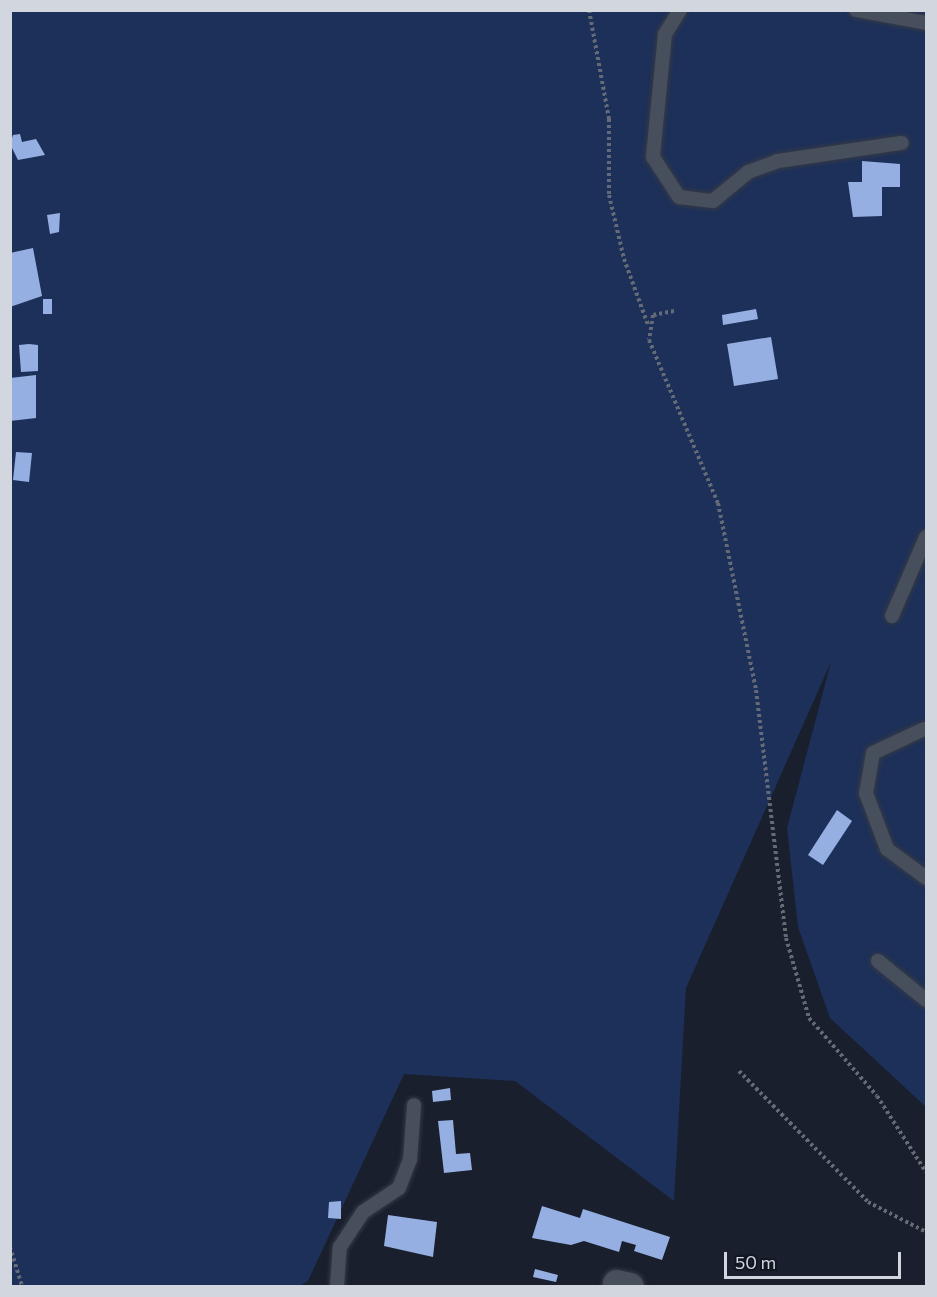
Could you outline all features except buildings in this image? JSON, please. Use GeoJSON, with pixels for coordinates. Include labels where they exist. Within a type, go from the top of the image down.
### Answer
{"type":"FeatureCollection","features":[{"type":"Feature","properties":{"kind":"lane"},"geometry":{"type":"LineString","coordinates":[[680,10],[664,34],[652,157],[679,197],[713,201],[748,172],[778,161],[902,143]]}},
{"type":"Feature","properties":{"kind":"lane"},"geometry":{"type":"LineString","coordinates":[[856,10],[927,23]]}},
{"type":"Feature","properties":{"kind":"lane"},"geometry":{"type":"LineString","coordinates":[[892,616],[927,537]]}},
{"type":"Feature","properties":{"kind":"lane"},"geometry":{"type":"LineString","coordinates":[[926,727],[873,753],[866,793],[887,849],[927,878]]}},
{"type":"Feature","properties":{"kind":"lane"},"geometry":{"type":"LineString","coordinates":[[878,961],[927,1000]]}},
{"type":"Feature","properties":{"kind":"lane"},"geometry":{"type":"LineString","coordinates":[[337,1287],[340,1247],[363,1212],[399,1188],[410,1160],[414,1105]]}},
{"type":"Feature","properties":{"kind":"path"},"geometry":{"type":"LineString","coordinates":[[589,10],[609,119],[609,195],[624,259],[718,503],[756,690],[786,938],[809,1018],[877,1096],[927,1172]]}},
{"type":"Feature","properties":{"kind":"path"},"geometry":{"type":"LineString","coordinates":[[648,326],[652,315],[674,311]]}},
{"type":"Feature","properties":{"kind":"path"},"geometry":{"type":"LineString","coordinates":[[739,1071],[868,1202],[927,1232]]}},
{"type":"Feature","properties":{"kind":"path"},"geometry":{"type":"LineString","coordinates":[[10,1247],[22,1287]]}},
{"type":"Feature","properties":{"kind":"shaded area"},"geometry":{"type":"Polygon","coordinates":[[[10,11],[926,11],[926,1107],[830,1018],[798,927],[787,828],[831,662],[686,988],[674,1201],[515,1081],[404,1074],[308,1281],[299,1286],[11,1286],[10,11]]]}}]}
